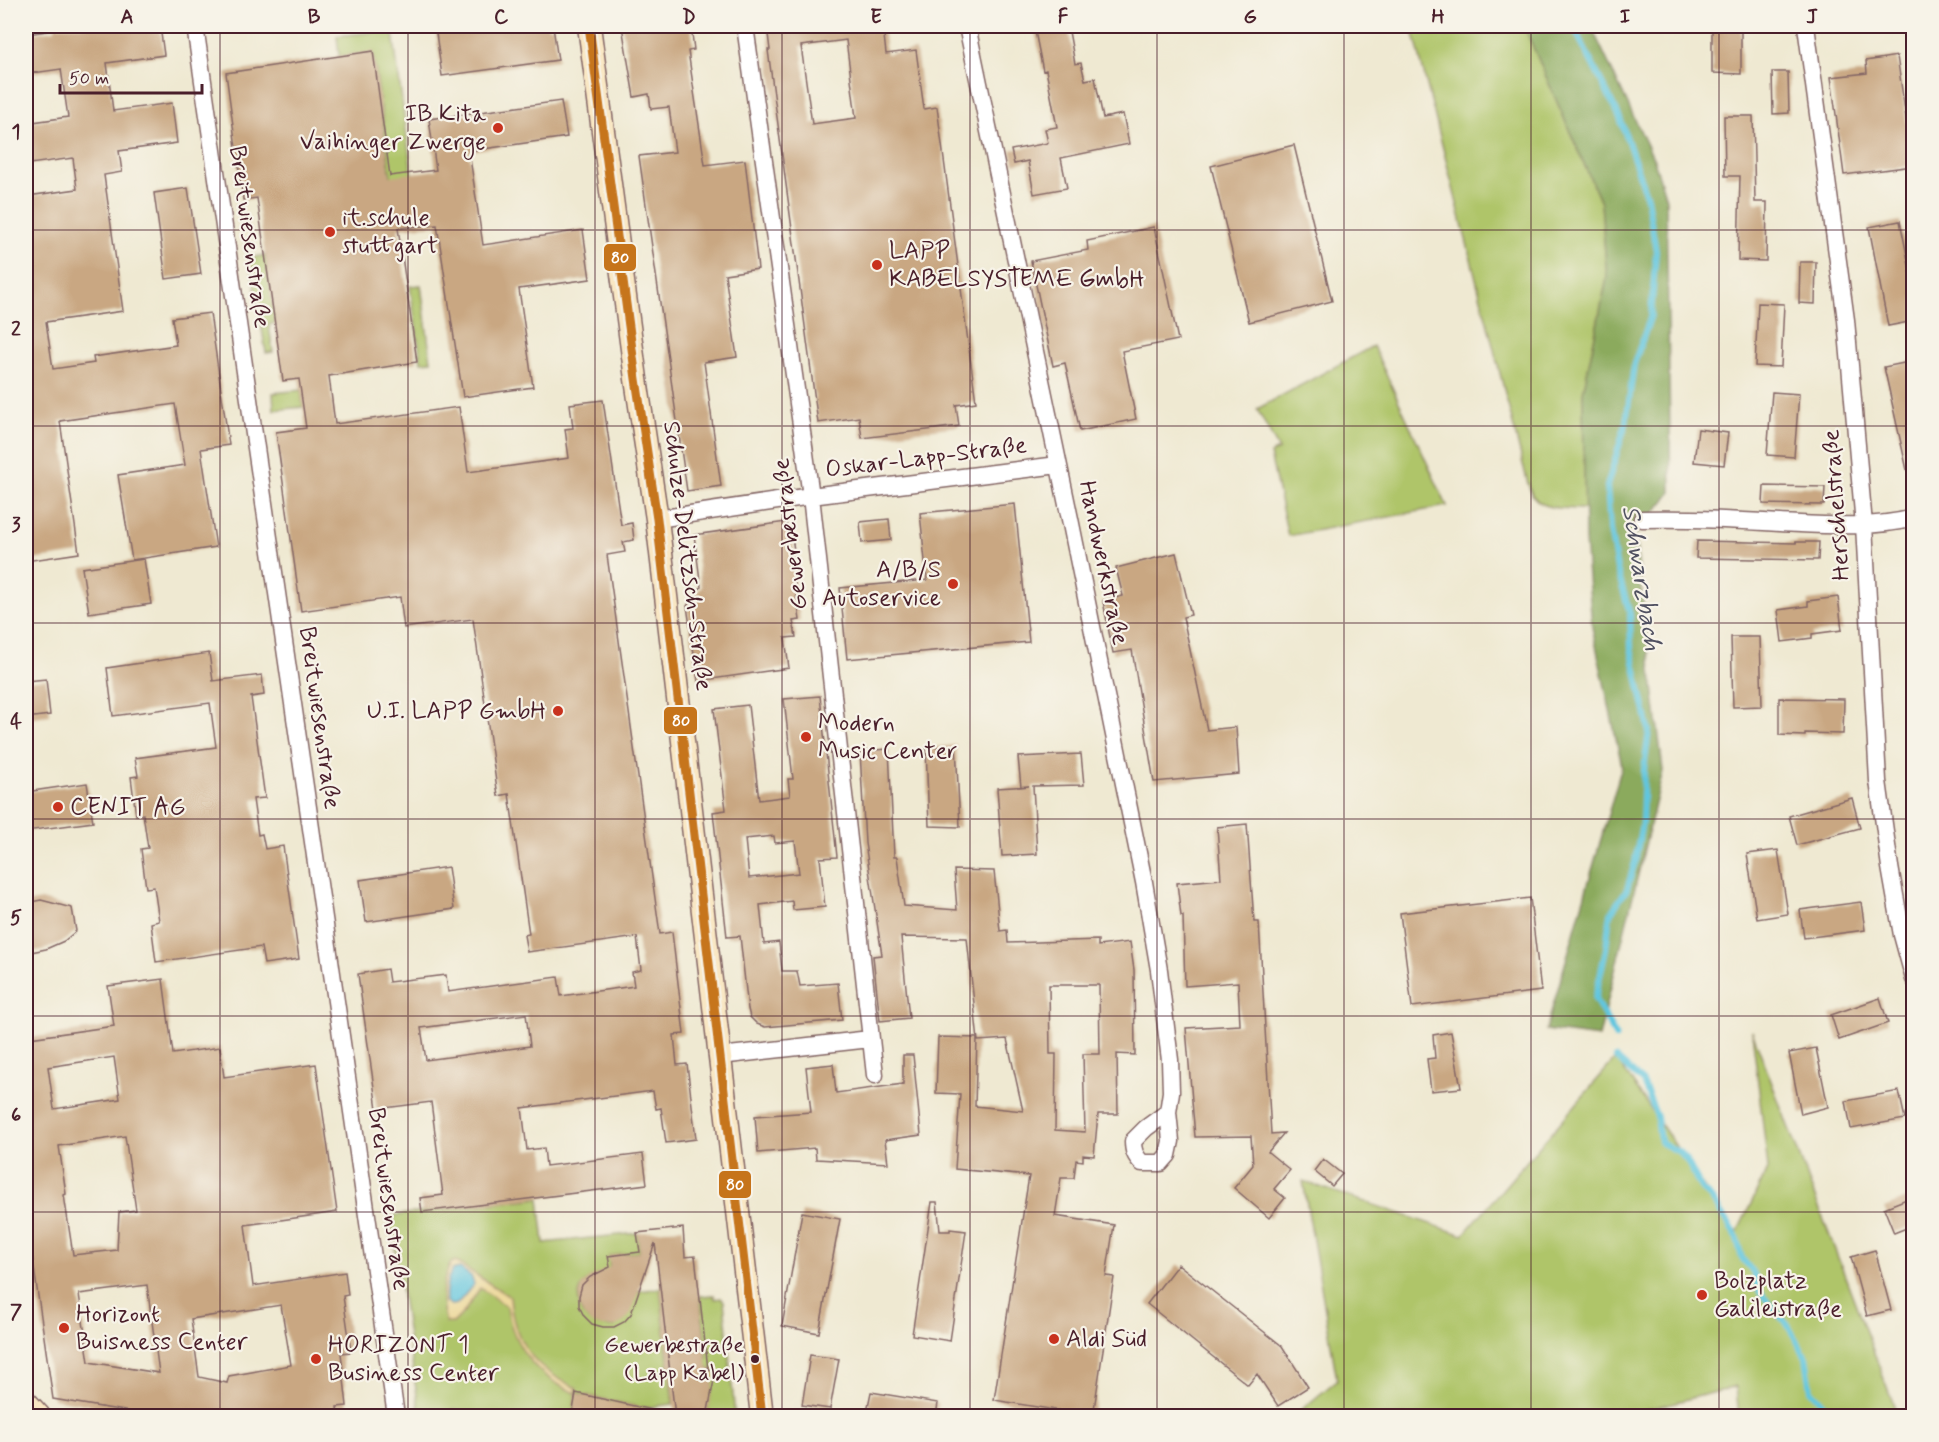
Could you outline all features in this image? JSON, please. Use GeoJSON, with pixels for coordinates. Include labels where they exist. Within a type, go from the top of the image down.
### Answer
{"type":"FeatureCollection","features":[{"type":"Feature","properties":{"kind":"street","name":"Breitwiesenstraße"},"geometry":{"type":"LineString","coordinates":[[195,26],[396,1416]]}},
{"type":"Feature","properties":{"kind":"street","name":"Schulze-Delitzsch-Straße"},"geometry":{"type":"LineString","coordinates":[[589,26],[657,519],[762,1416]]}},
{"type":"Feature","properties":{"kind":"street","name":"Gewerbestraße"},"geometry":{"type":"LineString","coordinates":[[745,26],[812,496],[874,1075]]}},
{"type":"Feature","properties":{"kind":"street","name":"Handwerkstraße"},"geometry":{"type":"LineString","coordinates":[[967,26],[1144,882],[1159,970],[1170,1060],[1171,1092],[1168,1113]]}},
{"type":"Feature","properties":{"kind":"street","name":"Herschelstraße"},"geometry":{"type":"LineString","coordinates":[[1806,26],[1846,320],[1864,525],[1878,781],[1902,935],[1914,979]]}},
{"type":"Feature","properties":{"kind":"street","name":"Oskar-Lapp-Straße"},"geometry":{"type":"LineString","coordinates":[[657,519],[812,496],[1058,465]]}},
{"type":"Feature","properties":{"kind":"street"},"geometry":{"type":"LineString","coordinates":[[1642,519],[1691,518],[1835,526],[1899,522],[1914,518]]}},
{"type":"Feature","properties":{"kind":"street"},"geometry":{"type":"LineString","coordinates":[[720,1056],[870,1039]]}},
{"type":"Feature","properties":{"kind":"green space"},"geometry":{"type":"Polygon","coordinates":[[[383,26],[392,26],[414,189],[393,192],[373,52],[339,56],[337,36],[383,31],[383,26]]]}},
{"type":"Feature","properties":{"kind":"green space"},"geometry":{"type":"Polygon","coordinates":[[[1412,26],[1524,26],[1601,203],[1607,278],[1583,393],[1585,509],[1544,505],[1533,496],[1528,484],[1412,26]]]}},
{"type":"Feature","properties":{"kind":"green space"},"geometry":{"type":"Polygon","coordinates":[[[1524,26],[1591,26],[1654,160],[1666,199],[1671,493],[1635,535],[1663,771],[1599,1037],[1546,1030],[1622,766],[1592,627],[1585,540],[1583,393],[1607,278],[1601,203],[1524,26]]]}},
{"type":"Feature","properties":{"kind":"green space"},"geometry":{"type":"Polygon","coordinates":[[[265,255],[275,323],[269,325],[273,352],[266,353],[250,258],[265,255]]]}},
{"type":"Feature","properties":{"kind":"green space"},"geometry":{"type":"Polygon","coordinates":[[[421,285],[431,361],[421,362],[410,286],[421,285]]]}},
{"type":"Feature","properties":{"kind":"green space"},"geometry":{"type":"Polygon","coordinates":[[[1373,346],[1447,506],[1288,536],[1270,454],[1279,450],[1257,409],[1373,346]]]}},
{"type":"Feature","properties":{"kind":"green space"},"geometry":{"type":"Polygon","coordinates":[[[301,390],[303,407],[274,410],[273,393],[301,390]]]}},
{"type":"Feature","properties":{"kind":"green space"},"geometry":{"type":"Polygon","coordinates":[[[1752,1031],[1898,1416],[1739,1416],[1736,1387],[1620,1416],[1294,1416],[1337,1380],[1303,1181],[1463,1235],[1616,1058],[1736,1235],[1768,1168],[1752,1031]]]}},
{"type":"Feature","properties":{"kind":"green space"},"geometry":{"type":"Polygon","coordinates":[[[539,1198],[544,1243],[637,1233],[640,1252],[609,1256],[610,1272],[596,1275],[586,1282],[580,1291],[581,1311],[588,1320],[599,1325],[614,1327],[633,1292],[660,1288],[673,1404],[643,1408],[576,1393],[572,1416],[499,1416],[453,1409],[451,1416],[420,1416],[390,1216],[539,1198]]]}},
{"type":"Feature","properties":{"kind":"green space"},"geometry":{"type":"Polygon","coordinates":[[[714,1295],[715,1299],[721,1298],[724,1301],[735,1416],[707,1416],[715,1370],[699,1367],[707,1358],[700,1296],[714,1295]]]}},
{"type":"Feature","properties":{"kind":"sand"},"geometry":{"type":"Polygon","coordinates":[[[455,1261],[510,1297],[516,1328],[529,1353],[549,1373],[577,1388],[576,1393],[562,1387],[539,1370],[521,1348],[510,1322],[507,1307],[480,1288],[464,1312],[453,1323],[446,1323],[442,1300],[443,1285],[451,1263],[455,1261]]]}},
{"type":"Feature","properties":{"kind":"water"},"geometry":{"type":"Polygon","coordinates":[[[460,1268],[471,1276],[474,1284],[457,1304],[451,1305],[446,1302],[447,1282],[452,1270],[460,1268]]]}},
{"type":"Feature","properties":{"kind":"building"},"geometry":{"type":"Polygon","coordinates":[[[55,26],[160,26],[164,55],[107,63],[113,111],[172,103],[177,143],[119,151],[122,172],[104,175],[123,311],[46,322],[53,369],[94,363],[93,357],[176,345],[172,318],[210,313],[229,445],[201,449],[216,547],[132,560],[118,475],[185,465],[175,404],[60,421],[79,553],[26,561],[26,236],[33,234],[28,196],[77,189],[73,158],[30,164],[26,123],[68,117],[61,69],[26,74],[26,34],[55,30],[55,26]]]}},
{"type":"Feature","properties":{"kind":"building"},"geometry":{"type":"Polygon","coordinates":[[[435,26],[553,27],[558,60],[442,76],[435,26]]]}},
{"type":"Feature","properties":{"kind":"building"},"geometry":{"type":"Polygon","coordinates":[[[622,26],[691,26],[694,50],[688,51],[705,165],[745,160],[758,269],[725,274],[737,357],[704,362],[721,486],[687,491],[639,156],[675,152],[669,107],[651,109],[649,94],[634,97],[622,26]]]}},
{"type":"Feature","properties":{"kind":"building","name":"LAPP KABELSYSTEME GmbH"},"geometry":{"type":"Polygon","coordinates":[[[767,26],[883,26],[886,54],[916,50],[924,109],[937,107],[976,402],[956,405],[959,426],[862,438],[859,417],[818,423],[768,50],[770,50],[767,26]],[[846,40],[801,46],[812,124],[856,118],[846,40]]]}},
{"type":"Feature","properties":{"kind":"building"},"geometry":{"type":"Polygon","coordinates":[[[1034,26],[1068,26],[1075,64],[1081,63],[1085,80],[1095,78],[1103,118],[1123,114],[1129,144],[1061,158],[1067,188],[1034,194],[1028,161],[1014,164],[1011,150],[1048,143],[1045,129],[1057,127],[1046,70],[1043,71],[1034,26]]]}},
{"type":"Feature","properties":{"kind":"building"},"geometry":{"type":"Polygon","coordinates":[[[1712,26],[1741,26],[1741,74],[1712,73],[1712,26]]]}},
{"type":"Feature","properties":{"kind":"building"},"geometry":{"type":"Polygon","coordinates":[[[373,51],[390,176],[436,170],[429,119],[561,101],[567,137],[469,151],[483,245],[583,230],[590,279],[519,289],[533,387],[463,397],[437,225],[398,228],[417,362],[329,376],[335,424],[459,407],[468,472],[569,458],[565,429],[573,428],[570,404],[603,400],[621,525],[632,523],[634,540],[623,542],[625,552],[607,555],[660,934],[672,932],[684,1034],[674,1035],[677,1065],[687,1064],[696,1139],[666,1143],[661,1108],[656,1109],[653,1091],[522,1108],[527,1150],[544,1148],[546,1166],[643,1154],[647,1184],[422,1212],[420,1198],[443,1195],[431,1102],[377,1109],[358,974],[387,969],[389,982],[446,975],[448,992],[558,977],[561,996],[634,986],[632,972],[641,970],[637,937],[527,952],[524,935],[529,934],[509,794],[498,796],[473,619],[404,628],[400,597],[301,611],[276,432],[306,428],[299,379],[283,381],[257,198],[243,200],[226,73],[373,51]],[[526,1014],[421,1028],[426,1060],[530,1046],[526,1014]]]}},
{"type":"Feature","properties":{"kind":"building"},"geometry":{"type":"Polygon","coordinates":[[[1897,56],[1913,166],[1844,175],[1831,77],[1867,73],[1866,61],[1897,56]]]}},
{"type":"Feature","properties":{"kind":"building"},"geometry":{"type":"Polygon","coordinates":[[[1772,72],[1788,72],[1789,113],[1773,114],[1772,72]]]}},
{"type":"Feature","properties":{"kind":"building"},"geometry":{"type":"Polygon","coordinates":[[[1724,116],[1753,116],[1755,202],[1767,202],[1766,261],[1738,260],[1740,176],[1725,176],[1724,116]]]}},
{"type":"Feature","properties":{"kind":"building"},"geometry":{"type":"Polygon","coordinates":[[[1294,145],[1332,301],[1249,322],[1211,166],[1294,145]]]}},
{"type":"Feature","properties":{"kind":"building"},"geometry":{"type":"Polygon","coordinates":[[[188,188],[201,274],[166,279],[154,193],[188,188]]]}},
{"type":"Feature","properties":{"kind":"building"},"geometry":{"type":"Polygon","coordinates":[[[1900,221],[1914,290],[1914,321],[1888,326],[1869,227],[1900,221]]]}},
{"type":"Feature","properties":{"kind":"building"},"geometry":{"type":"Polygon","coordinates":[[[1154,227],[1178,340],[1122,351],[1136,419],[1080,431],[1065,363],[1053,366],[1031,261],[1088,250],[1087,241],[1154,227]]]}},
{"type":"Feature","properties":{"kind":"building"},"geometry":{"type":"Polygon","coordinates":[[[1800,262],[1816,262],[1815,304],[1799,303],[1800,262]]]}},
{"type":"Feature","properties":{"kind":"building"},"geometry":{"type":"Polygon","coordinates":[[[1758,303],[1784,304],[1781,367],[1755,366],[1758,303]]]}},
{"type":"Feature","properties":{"kind":"building"},"geometry":{"type":"Polygon","coordinates":[[[1914,361],[1914,470],[1907,470],[1884,367],[1914,361]]]}},
{"type":"Feature","properties":{"kind":"building"},"geometry":{"type":"Polygon","coordinates":[[[1772,392],[1799,394],[1794,457],[1767,455],[1772,392]]]}},
{"type":"Feature","properties":{"kind":"building"},"geometry":{"type":"Polygon","coordinates":[[[1698,429],[1728,433],[1724,465],[1694,462],[1698,429]]]}},
{"type":"Feature","properties":{"kind":"building"},"geometry":{"type":"Polygon","coordinates":[[[1764,486],[1825,487],[1824,505],[1763,504],[1764,486]]]}},
{"type":"Feature","properties":{"kind":"building","name":"A/B/S Autoservice"},"geometry":{"type":"Polygon","coordinates":[[[1015,504],[1029,642],[847,659],[840,588],[927,580],[920,513],[1015,504]]]}},
{"type":"Feature","properties":{"kind":"building"},"geometry":{"type":"Polygon","coordinates":[[[889,519],[891,540],[862,543],[860,522],[889,519]]]}},
{"type":"Feature","properties":{"kind":"building"},"geometry":{"type":"Polygon","coordinates":[[[786,522],[787,531],[791,530],[798,578],[794,579],[800,620],[793,621],[796,637],[785,638],[789,668],[698,681],[687,606],[701,587],[694,535],[786,522]]]}},
{"type":"Feature","properties":{"kind":"building"},"geometry":{"type":"Polygon","coordinates":[[[1697,541],[1819,542],[1818,560],[1696,558],[1697,541]]]}},
{"type":"Feature","properties":{"kind":"building"},"geometry":{"type":"Polygon","coordinates":[[[1176,553],[1191,615],[1183,617],[1207,730],[1236,727],[1239,774],[1154,782],[1132,650],[1113,653],[1103,601],[1123,596],[1116,568],[1176,553]]]}},
{"type":"Feature","properties":{"kind":"building"},"geometry":{"type":"Polygon","coordinates":[[[144,559],[151,604],[89,613],[82,568],[144,559]]]}},
{"type":"Feature","properties":{"kind":"building"},"geometry":{"type":"Polygon","coordinates":[[[1838,597],[1842,630],[1812,634],[1812,638],[1782,642],[1778,610],[1808,606],[1808,601],[1838,597]]]}},
{"type":"Feature","properties":{"kind":"building"},"geometry":{"type":"Polygon","coordinates":[[[1731,637],[1760,637],[1762,706],[1733,707],[1731,637]]]}},
{"type":"Feature","properties":{"kind":"building"},"geometry":{"type":"Polygon","coordinates":[[[209,653],[213,681],[262,675],[264,695],[251,697],[265,798],[253,799],[258,835],[262,834],[265,849],[283,846],[299,959],[264,964],[261,947],[156,962],[151,923],[159,921],[154,887],[146,888],[141,849],[148,848],[143,814],[136,815],[131,777],[138,776],[135,758],[216,747],[210,703],[113,716],[107,668],[209,653]]]}},
{"type":"Feature","properties":{"kind":"building"},"geometry":{"type":"Polygon","coordinates":[[[46,679],[50,715],[26,718],[26,681],[46,679]]]}},
{"type":"Feature","properties":{"kind":"building"},"geometry":{"type":"Polygon","coordinates":[[[820,696],[837,857],[820,858],[825,907],[793,910],[792,901],[760,905],[764,944],[779,942],[782,971],[797,971],[800,986],[838,983],[842,1020],[765,1027],[757,1024],[750,1017],[740,936],[727,937],[713,812],[726,810],[714,709],[748,705],[759,800],[790,796],[788,779],[793,779],[784,699],[820,696]],[[774,836],[745,839],[749,878],[799,873],[795,841],[775,843],[774,836]]]}},
{"type":"Feature","properties":{"kind":"building"},"geometry":{"type":"Polygon","coordinates":[[[1779,698],[1844,699],[1843,734],[1779,735],[1779,698]]]}},
{"type":"Feature","properties":{"kind":"building"},"geometry":{"type":"Polygon","coordinates":[[[956,745],[960,827],[929,826],[926,748],[956,745]]]}},
{"type":"Feature","properties":{"kind":"building"},"geometry":{"type":"Polygon","coordinates":[[[889,749],[894,857],[897,857],[904,906],[957,910],[954,870],[994,871],[1000,931],[1007,930],[1008,943],[1098,940],[1098,946],[1130,942],[1134,970],[1135,1055],[1117,1054],[1118,1114],[1098,1114],[1094,1156],[1083,1155],[1083,1161],[1076,1160],[1074,1178],[1061,1178],[1055,1216],[1114,1225],[1106,1276],[1114,1277],[1093,1416],[994,1400],[1029,1176],[955,1169],[960,1094],[936,1093],[938,1037],[977,1038],[975,1106],[1023,1111],[1007,1039],[978,1041],[967,938],[901,937],[909,1018],[880,1021],[873,956],[882,955],[865,843],[860,751],[889,749]],[[1049,985],[1050,1054],[1056,1054],[1055,1130],[1085,1132],[1083,1054],[1100,1054],[1099,985],[1049,985]]]}},
{"type":"Feature","properties":{"kind":"building"},"geometry":{"type":"Polygon","coordinates":[[[1081,754],[1084,785],[1033,786],[1037,854],[1002,856],[997,788],[1021,787],[1018,757],[1081,754]]]}},
{"type":"Feature","properties":{"kind":"building","name":"CENIT AG"},"geometry":{"type":"Polygon","coordinates":[[[87,783],[93,822],[26,831],[26,792],[87,783]]]}},
{"type":"Feature","properties":{"kind":"building"},"geometry":{"type":"Polygon","coordinates":[[[1852,798],[1860,828],[1797,845],[1789,816],[1852,798]]]}},
{"type":"Feature","properties":{"kind":"building"},"geometry":{"type":"Polygon","coordinates":[[[1247,824],[1254,922],[1259,922],[1271,1134],[1284,1133],[1268,1152],[1290,1170],[1274,1189],[1285,1198],[1269,1218],[1234,1188],[1253,1165],[1251,1136],[1195,1137],[1186,1028],[1240,1025],[1238,982],[1185,986],[1183,916],[1181,916],[1177,883],[1221,879],[1217,827],[1247,824]]]}},
{"type":"Feature","properties":{"kind":"building"},"geometry":{"type":"Polygon","coordinates":[[[1778,850],[1788,914],[1757,919],[1747,854],[1778,850]]]}},
{"type":"Feature","properties":{"kind":"building"},"geometry":{"type":"Polygon","coordinates":[[[448,867],[454,909],[366,922],[360,880],[448,867]]]}},
{"type":"Feature","properties":{"kind":"building"},"geometry":{"type":"Polygon","coordinates":[[[1530,898],[1541,991],[1412,1007],[1400,913],[1530,898]]]}},
{"type":"Feature","properties":{"kind":"building"},"geometry":{"type":"Polygon","coordinates":[[[41,900],[72,908],[76,931],[64,941],[46,949],[26,953],[26,903],[41,900]]]}},
{"type":"Feature","properties":{"kind":"building"},"geometry":{"type":"Polygon","coordinates":[[[1861,902],[1865,930],[1804,938],[1800,910],[1861,902]]]}},
{"type":"Feature","properties":{"kind":"building"},"geometry":{"type":"Polygon","coordinates":[[[163,979],[173,1054],[220,1047],[224,1077],[316,1064],[337,1212],[245,1225],[253,1286],[345,1272],[348,1295],[343,1296],[351,1352],[341,1353],[347,1406],[337,1407],[338,1416],[155,1416],[53,1399],[26,1213],[29,1213],[26,1186],[26,1051],[31,1050],[30,1038],[114,1026],[108,986],[163,979]],[[114,1057],[48,1067],[54,1109],[120,1099],[114,1057]],[[125,1136],[59,1146],[73,1255],[117,1250],[119,1212],[136,1210],[125,1136]],[[147,1285],[79,1294],[89,1362],[159,1373],[147,1285]],[[281,1305],[191,1319],[199,1377],[227,1383],[229,1376],[291,1365],[281,1305]]]}},
{"type":"Feature","properties":{"kind":"building"},"geometry":{"type":"Polygon","coordinates":[[[1880,998],[1888,1023],[1839,1040],[1831,1015],[1880,998]]]}},
{"type":"Feature","properties":{"kind":"building"},"geometry":{"type":"Polygon","coordinates":[[[1451,1032],[1461,1088],[1431,1091],[1427,1059],[1435,1058],[1433,1035],[1451,1032]]]}},
{"type":"Feature","properties":{"kind":"building"},"geometry":{"type":"Polygon","coordinates":[[[1816,1048],[1828,1107],[1801,1114],[1789,1053],[1816,1048]]]}},
{"type":"Feature","properties":{"kind":"building"},"geometry":{"type":"Polygon","coordinates":[[[903,1055],[913,1055],[921,1135],[885,1140],[888,1163],[816,1159],[815,1148],[758,1153],[755,1116],[811,1112],[806,1067],[833,1064],[836,1093],[903,1084],[903,1055]]]}},
{"type":"Feature","properties":{"kind":"building"},"geometry":{"type":"Polygon","coordinates":[[[1899,1091],[1905,1119],[1851,1129],[1846,1101],[1899,1091]]]}},
{"type":"Feature","properties":{"kind":"building"},"geometry":{"type":"Polygon","coordinates":[[[1323,1159],[1342,1174],[1332,1186],[1314,1171],[1323,1159]]]}},
{"type":"Feature","properties":{"kind":"building"},"geometry":{"type":"Polygon","coordinates":[[[1914,1196],[1914,1225],[1894,1233],[1884,1208],[1914,1196]]]}},
{"type":"Feature","properties":{"kind":"building"},"geometry":{"type":"Polygon","coordinates":[[[932,1202],[937,1202],[940,1231],[950,1231],[950,1229],[966,1231],[950,1341],[912,1335],[932,1202]]]}},
{"type":"Feature","properties":{"kind":"building"},"geometry":{"type":"Polygon","coordinates":[[[802,1212],[840,1219],[819,1333],[782,1326],[802,1212]]]}},
{"type":"Feature","properties":{"kind":"building"},"geometry":{"type":"Polygon","coordinates":[[[683,1228],[685,1257],[695,1256],[708,1369],[716,1370],[707,1416],[675,1416],[655,1243],[631,1314],[624,1322],[614,1327],[592,1324],[584,1316],[579,1306],[582,1285],[590,1277],[610,1267],[608,1256],[640,1252],[637,1233],[683,1228]]]}},
{"type":"Feature","properties":{"kind":"building"},"geometry":{"type":"Polygon","coordinates":[[[1875,1250],[1891,1310],[1867,1316],[1851,1257],[1875,1250]]]}},
{"type":"Feature","properties":{"kind":"building"},"geometry":{"type":"Polygon","coordinates":[[[1178,1264],[1282,1346],[1308,1387],[1278,1406],[1257,1374],[1248,1385],[1147,1304],[1178,1264]]]}},
{"type":"Feature","properties":{"kind":"building"},"geometry":{"type":"Polygon","coordinates":[[[810,1355],[839,1359],[830,1409],[802,1405],[810,1355]]]}},
{"type":"Feature","properties":{"kind":"building"},"geometry":{"type":"Polygon","coordinates":[[[871,1392],[938,1403],[936,1416],[866,1416],[871,1392]]]}},
{"type":"Feature","properties":{"kind":"building"},"geometry":{"type":"Polygon","coordinates":[[[576,1393],[652,1410],[651,1416],[572,1416],[576,1393]]]}},
{"type":"Feature","properties":{"kind":"waterway","name":"Schwarzbach"},"geometry":{"type":"LineString","coordinates":[[1573,26],[1620,118],[1647,198],[1656,251],[1651,315],[1634,364],[1626,423],[1607,486],[1610,530],[1617,569],[1630,614],[1631,648],[1649,730],[1644,770],[1642,822],[1635,862],[1627,889],[1610,914],[1606,949],[1595,999],[1616,1037]]}},
{"type":"Feature","properties":{"kind":"waterway","name":"Schwarzbach"},"geometry":{"type":"LineString","coordinates":[[1616,1058],[1643,1082],[1657,1117],[1660,1142],[1679,1152],[1687,1161],[1702,1190],[1711,1198],[1736,1236],[1742,1258],[1754,1274],[1759,1291],[1786,1322],[1806,1357],[1811,1390],[1829,1410],[1831,1416]]}},
{"type":"Feature","properties":{"kind":"transit line","name":"80"},"geometry":{"type":"LineString","coordinates":[[589,26],[657,519],[762,1416]]}},
{"type":"Feature","properties":{"kind":"place","name":"IB Kita Vaihinger Zwerge"},"geometry":{"type":"Point","coordinates":[498,128]}},
{"type":"Feature","properties":{"kind":"place","name":"it.schule stuttgart"},"geometry":{"type":"Point","coordinates":[330,232]}},
{"type":"Feature","properties":{"kind":"place","name":"LAPP KABELSYSTEME GmbH"},"geometry":{"type":"Point","coordinates":[877,265]}},
{"type":"Feature","properties":{"kind":"place","name":"A/B/S Autoservice"},"geometry":{"type":"Point","coordinates":[953,584]}},
{"type":"Feature","properties":{"kind":"place","name":"U.I. LAPP GmbH"},"geometry":{"type":"Point","coordinates":[558,711]}},
{"type":"Feature","properties":{"kind":"place","name":"Modern Music Center"},"geometry":{"type":"Point","coordinates":[806,737]}},
{"type":"Feature","properties":{"kind":"place","name":"CENIT AG"},"geometry":{"type":"Point","coordinates":[58,807]}},
{"type":"Feature","properties":{"kind":"place","name":"Bolzplatz Galileistraße"},"geometry":{"type":"Point","coordinates":[1702,1295]}},
{"type":"Feature","properties":{"kind":"place","name":"Horizont Buisness Center"},"geometry":{"type":"Point","coordinates":[64,1328]}},
{"type":"Feature","properties":{"kind":"place","name":"Aldi Süd"},"geometry":{"type":"Point","coordinates":[1054,1339]}},
{"type":"Feature","properties":{"kind":"place","name":"HORIZONT 1 Business Center"},"geometry":{"type":"Point","coordinates":[316,1359]}},
{"type":"Feature","properties":{"kind":"place","name":"Gewerbestraße (Lapp Kabel)"},"geometry":{"type":"Point","coordinates":[755,1359]}}]}
